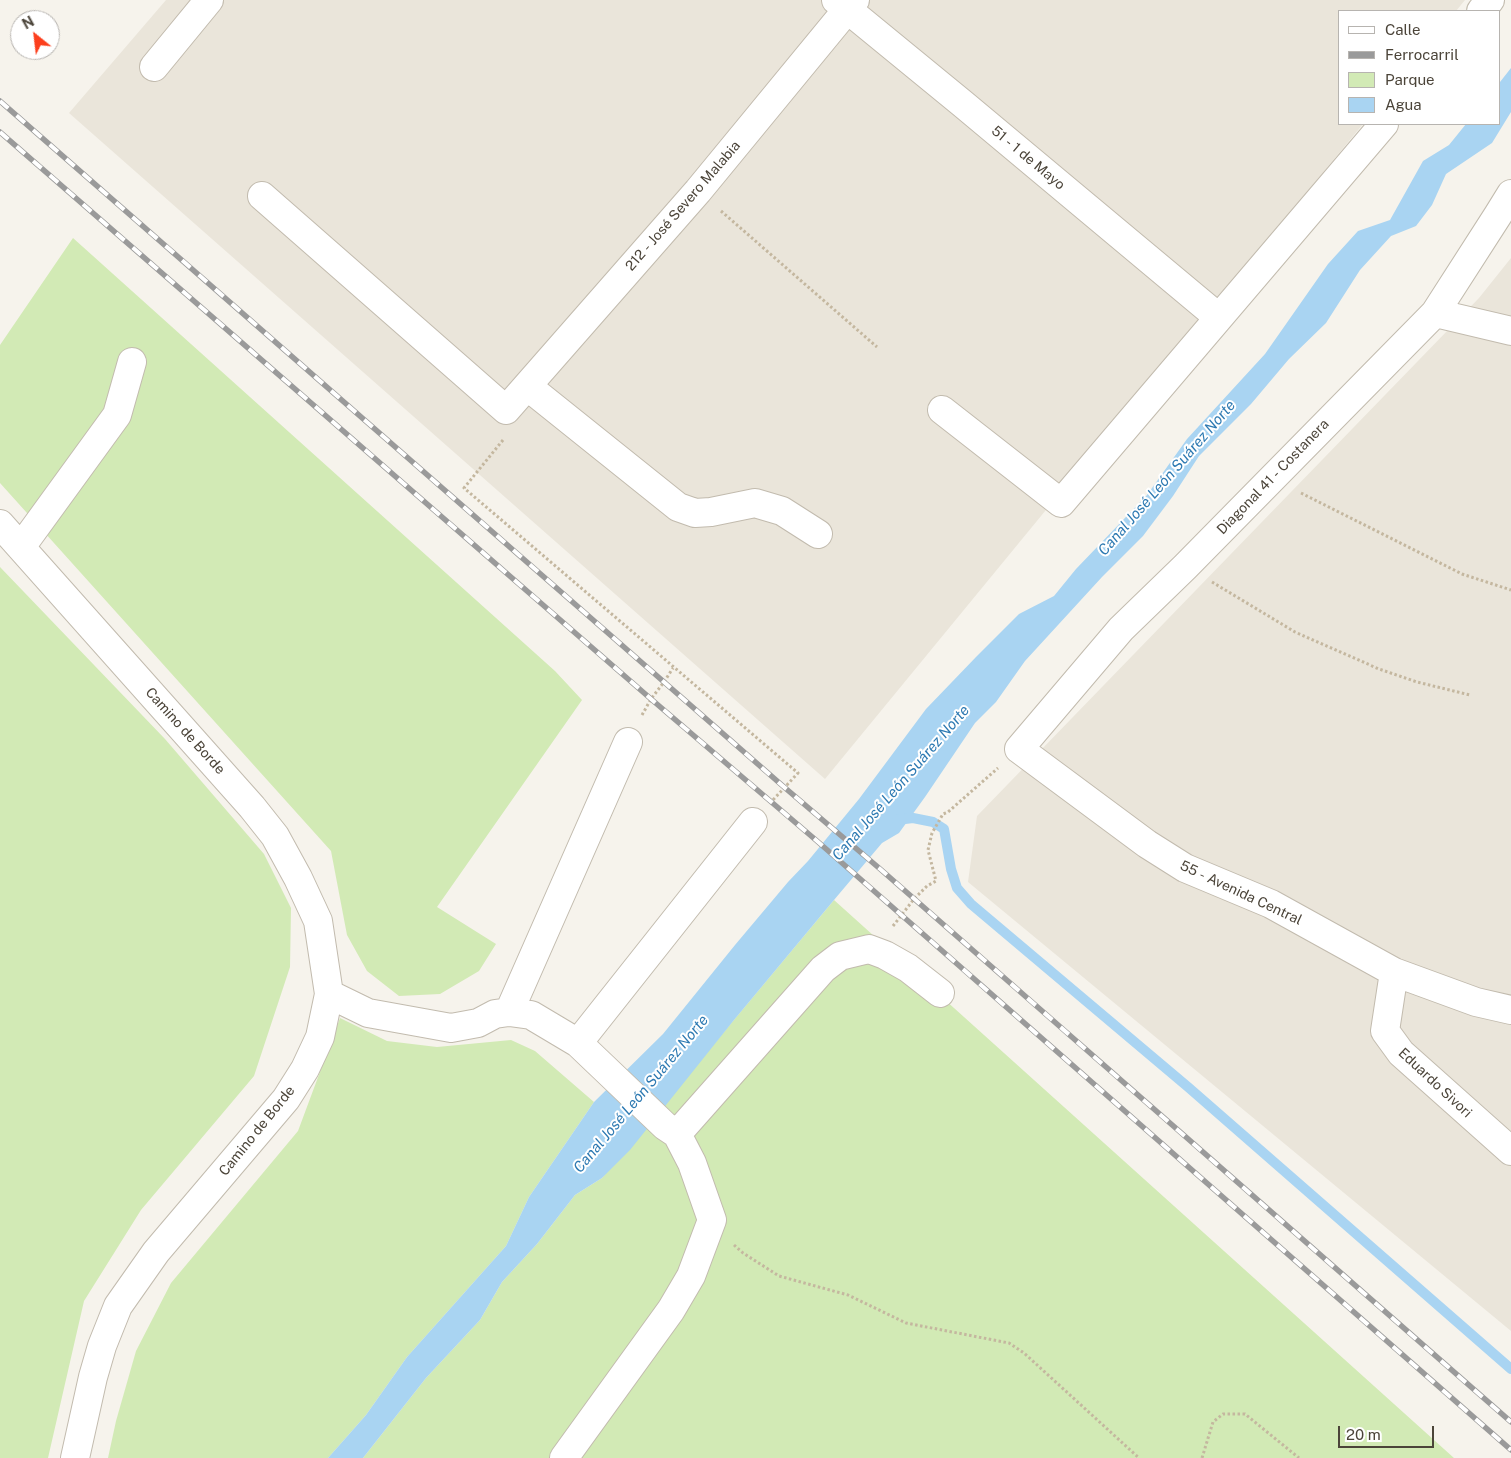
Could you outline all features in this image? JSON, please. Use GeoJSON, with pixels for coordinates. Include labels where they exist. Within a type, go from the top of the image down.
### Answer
{"type":"FeatureCollection","features":[{"type":"Feature","properties":{"kind":"street"},"geometry":{"type":"LineString","coordinates":[[154,66],[209,0]]}},
{"type":"Feature","properties":{"kind":"street"},"geometry":{"type":"LineString","coordinates":[[1482,10],[1490,0]]}},
{"type":"Feature","properties":{"kind":"street","name":"212 - José Severo Malabia"},"geometry":{"type":"LineString","coordinates":[[506,410],[698,191],[846,3]]}},
{"type":"Feature","properties":{"kind":"street","name":"51 - 1 de Mayo"},"geometry":{"type":"LineString","coordinates":[[846,3],[963,104],[1218,317]]}},
{"type":"Feature","properties":{"kind":"street"},"geometry":{"type":"LineString","coordinates":[[942,410],[1061,502],[1383,125]]}},
{"type":"Feature","properties":{"kind":"street","name":"Diagonal 41 - Costanera"},"geometry":{"type":"LineString","coordinates":[[1019,749],[1121,629],[1185,567],[1435,312],[1511,194]]}},
{"type":"Feature","properties":{"kind":"street"},"geometry":{"type":"LineString","coordinates":[[262,196],[506,410]]}},
{"type":"Feature","properties":{"kind":"street"},"geometry":{"type":"LineString","coordinates":[[1435,312],[1511,331]]}},
{"type":"Feature","properties":{"kind":"street"},"geometry":{"type":"LineString","coordinates":[[21,547],[117,415],[132,362]]}},
{"type":"Feature","properties":{"kind":"street"},"geometry":{"type":"LineString","coordinates":[[527,386],[678,507],[695,513],[711,512],[755,503],[782,511],[818,534]]}},
{"type":"Feature","properties":{"kind":"street","name":"Camino de Borde"},"geometry":{"type":"LineString","coordinates":[[0,524],[252,807],[275,836],[298,878],[318,921],[329,994],[320,1037],[305,1069],[286,1099],[156,1252],[118,1306],[102,1346],[93,1377],[75,1458]]}},
{"type":"Feature","properties":{"kind":"street"},"geometry":{"type":"LineString","coordinates":[[509,1012],[628,742]]}},
{"type":"Feature","properties":{"kind":"street","name":"55 - Avenida Central"},"geometry":{"type":"LineString","coordinates":[[1019,749],[1147,844],[1185,868],[1271,904],[1394,972],[1476,1002],[1511,1010]]}},
{"type":"Feature","properties":{"kind":"street"},"geometry":{"type":"LineString","coordinates":[[578,1043],[753,822]]}},
{"type":"Feature","properties":{"kind":"street"},"geometry":{"type":"LineString","coordinates":[[671,1130],[822,969],[840,956],[869,948],[908,968],[940,992]]}},
{"type":"Feature","properties":{"kind":"street","name":"Eduardo Sivori"},"geometry":{"type":"LineString","coordinates":[[1394,972],[1385,1031],[1401,1053],[1511,1151]]}},
{"type":"Feature","properties":{"kind":"street"},"geometry":{"type":"LineString","coordinates":[[329,994],[368,1013],[451,1028],[478,1023],[494,1014],[509,1012],[531,1015],[578,1043],[671,1130],[692,1163],[712,1220],[691,1276],[671,1310],[564,1458]]}},
{"type":"Feature","properties":{"kind":"path"},"geometry":{"type":"LineString","coordinates":[[698,191],[877,347]]}},
{"type":"Feature","properties":{"kind":"path"},"geometry":{"type":"LineString","coordinates":[[506,410],[514,426],[464,488],[798,773],[753,822]]}},
{"type":"Feature","properties":{"kind":"path"},"geometry":{"type":"LineString","coordinates":[[1272,479],[1462,574],[1511,590]]}},
{"type":"Feature","properties":{"kind":"path"},"geometry":{"type":"LineString","coordinates":[[1185,567],[1295,632],[1379,669],[1417,682],[1470,694]]}},
{"type":"Feature","properties":{"kind":"path"},"geometry":{"type":"LineString","coordinates":[[628,742],[651,699],[673,668]]}},
{"type":"Feature","properties":{"kind":"path"},"geometry":{"type":"LineString","coordinates":[[888,931],[914,898],[927,886],[936,881],[928,850],[932,833],[943,814],[948,812],[1019,749]]}},
{"type":"Feature","properties":{"kind":"path"},"geometry":{"type":"LineString","coordinates":[[712,1220],[724,1236],[743,1253],[779,1276],[848,1295],[906,1323],[1009,1343],[1024,1353],[1139,1458]]}},
{"type":"Feature","properties":{"kind":"path"},"geometry":{"type":"LineString","coordinates":[[1202,1458],[1213,1422],[1223,1414],[1245,1414],[1300,1458]]}},
{"type":"Feature","properties":{"kind":"shaded area"},"geometry":{"type":"Polygon","coordinates":[[[166,0],[1465,0],[1457,10],[1338,10],[1338,125],[1362,125],[825,779],[69,113],[166,0]]]}},
{"type":"Feature","properties":{"kind":"shaded area"},"geometry":{"type":"Polygon","coordinates":[[[1511,258],[1511,1331],[968,882],[977,816],[1479,298],[1511,258]]]}},
{"type":"Feature","properties":{"kind":"green space"},"geometry":{"type":"Polygon","coordinates":[[[73,238],[555,671],[582,700],[437,907],[496,944],[479,971],[440,994],[399,996],[367,971],[347,935],[331,851],[0,483],[0,345],[73,238]]]}},
{"type":"Feature","properties":{"kind":"green space"},"geometry":{"type":"Polygon","coordinates":[[[0,567],[165,739],[264,854],[291,908],[290,967],[254,1076],[141,1210],[84,1301],[48,1458],[0,1458],[0,567]]]}},
{"type":"Feature","properties":{"kind":"green space"},"geometry":{"type":"Polygon","coordinates":[[[834,900],[1454,1458],[363,1458],[426,1378],[480,1320],[502,1282],[537,1244],[575,1195],[602,1178],[834,900]]]}},
{"type":"Feature","properties":{"kind":"green space"},"geometry":{"type":"Polygon","coordinates":[[[340,1018],[387,1041],[437,1047],[511,1040],[535,1051],[594,1102],[529,1197],[506,1246],[407,1357],[366,1415],[328,1458],[108,1458],[116,1421],[136,1351],[171,1283],[298,1131],[340,1018]]]}},
{"type":"Feature","properties":{"kind":"water","name":"Canal José León Suárez Norte"},"geometry":{"type":"Polygon","coordinates":[[[1511,68],[1511,112],[1492,143],[1446,174],[1432,205],[1416,226],[1391,236],[1360,270],[1326,323],[1289,359],[1251,404],[1199,456],[1173,496],[1143,536],[1102,577],[1025,661],[996,702],[975,723],[899,833],[882,843],[734,1020],[630,1150],[602,1178],[575,1195],[537,1244],[502,1282],[480,1320],[426,1378],[363,1458],[328,1458],[366,1415],[407,1357],[506,1246],[529,1197],[594,1102],[663,1034],[735,945],[859,799],[926,709],[1019,614],[1054,596],[1076,569],[1147,495],[1187,439],[1265,354],[1328,264],[1358,231],[1390,220],[1423,161],[1449,145],[1465,125],[1501,125],[1501,81],[1511,68]]]}},
{"type":"Feature","properties":{"kind":"waterway"},"geometry":{"type":"LineString","coordinates":[[897,820],[913,818],[933,822],[944,829],[951,869],[957,888],[971,904],[1188,1087],[1511,1369]]}},
{"type":"Feature","properties":{"kind":"railway"},"geometry":{"type":"LineString","coordinates":[[0,101],[1511,1422]]}},
{"type":"Feature","properties":{"kind":"railway"},"geometry":{"type":"LineString","coordinates":[[0,132],[651,699],[817,841],[1511,1450]]}}]}
